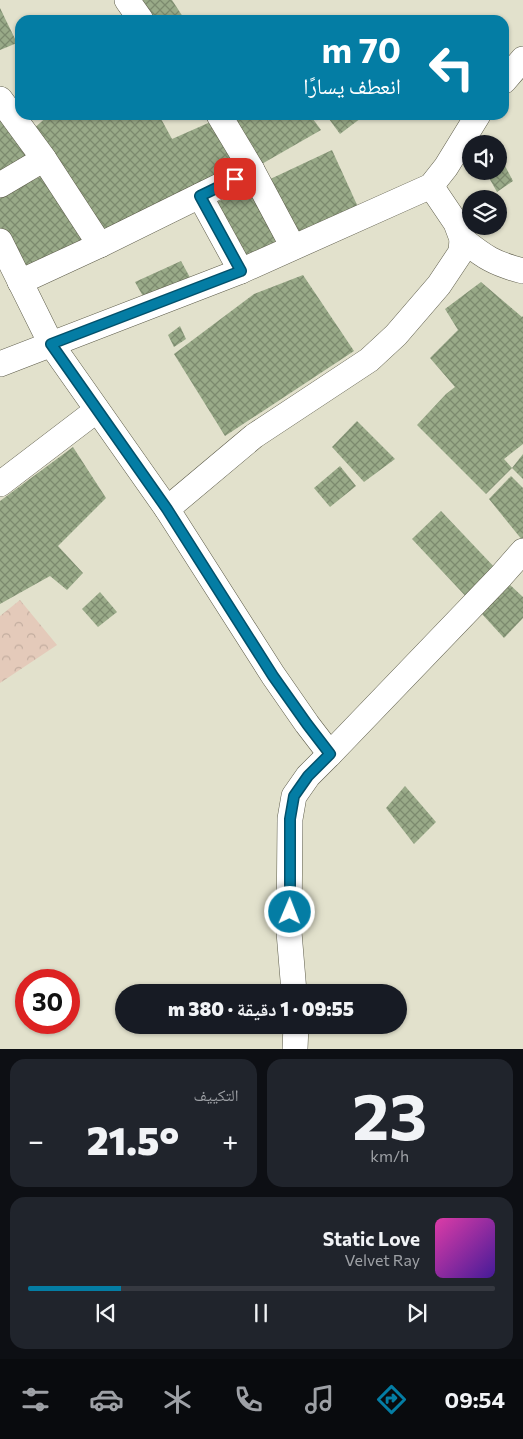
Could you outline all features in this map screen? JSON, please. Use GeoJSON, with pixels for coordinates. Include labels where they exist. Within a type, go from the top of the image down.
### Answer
{"type":"FeatureCollection","features":[{"type":"Feature","properties":{"kind":"street"},"geometry":{"type":"LineString","coordinates":[[127,0],[138,15]]}},
{"type":"Feature","properties":{"kind":"street"},"geometry":{"type":"LineString","coordinates":[[509,75],[523,59]]}},
{"type":"Feature","properties":{"kind":"street"},"geometry":{"type":"LineString","coordinates":[[0,99],[15,112]]}},
{"type":"Feature","properties":{"kind":"street"},"geometry":{"type":"LineString","coordinates":[[24,120],[44,159],[100,245]]}},
{"type":"Feature","properties":{"kind":"street"},"geometry":{"type":"LineString","coordinates":[[222,120],[252,170],[293,247]]}},
{"type":"Feature","properties":{"kind":"street"},"geometry":{"type":"LineString","coordinates":[[0,364],[241,271],[431,186],[446,167],[475,120]]}},
{"type":"Feature","properties":{"kind":"street"},"geometry":{"type":"LineString","coordinates":[[0,185],[44,159]]}},
{"type":"Feature","properties":{"kind":"street"},"geometry":{"type":"LineString","coordinates":[[20,282],[252,170]]}},
{"type":"Feature","properties":{"kind":"street"},"geometry":{"type":"LineString","coordinates":[[167,509],[254,436],[369,360],[396,335],[439,285],[461,252],[462,239],[456,224],[431,186]]}},
{"type":"Feature","properties":{"kind":"street"},"geometry":{"type":"LineString","coordinates":[[200,196],[241,271]]}},
{"type":"Feature","properties":{"kind":"street"},"geometry":{"type":"LineString","coordinates":[[462,239],[483,256],[506,267],[523,271]]}},
{"type":"Feature","properties":{"kind":"street"},"geometry":{"type":"LineString","coordinates":[[0,242],[51,344],[167,509],[273,676],[330,754]]}},
{"type":"Feature","properties":{"kind":"street"},"geometry":{"type":"LineString","coordinates":[[0,484],[97,410]]}},
{"type":"Feature","properties":{"kind":"street"},"geometry":{"type":"LineString","coordinates":[[293,984],[289,932],[290,819],[294,796],[308,776],[523,551]]}},
{"type":"Feature","properties":{"kind":"street"},"geometry":{"type":"LineString","coordinates":[[295,1049],[296,1034]]}},
{"type":"Feature","properties":{"kind":"green space"},"geometry":{"type":"Polygon","coordinates":[[[20,600],[57,645],[0,683],[0,616],[20,600]]]}},
{"type":"Feature","properties":{"kind":"building"},"geometry":{"type":"Polygon","coordinates":[[[135,0],[172,0],[182,15],[148,15],[135,0]]]}},
{"type":"Feature","properties":{"kind":"building"},"geometry":{"type":"Polygon","coordinates":[[[0,8],[15,39],[15,44],[0,50],[0,8]]]}},
{"type":"Feature","properties":{"kind":"building"},"geometry":{"type":"Polygon","coordinates":[[[0,112],[32,157],[0,173],[0,112]]]}},
{"type":"Feature","properties":{"kind":"building"},"geometry":{"type":"Polygon","coordinates":[[[43,120],[162,120],[172,139],[215,120],[243,167],[104,232],[32,130],[43,120]]]}},
{"type":"Feature","properties":{"kind":"building"},"geometry":{"type":"Polygon","coordinates":[[[236,120],[314,120],[321,130],[260,165],[236,120]]]}},
{"type":"Feature","properties":{"kind":"building"},"geometry":{"type":"Polygon","coordinates":[[[330,120],[358,120],[340,134],[330,120]]]}},
{"type":"Feature","properties":{"kind":"building"},"geometry":{"type":"Polygon","coordinates":[[[332,150],[358,207],[293,235],[264,182],[332,150]]]}},
{"type":"Feature","properties":{"kind":"building"},"geometry":{"type":"Polygon","coordinates":[[[507,170],[513,181],[500,190],[496,190],[490,180],[507,180],[507,170]]]}},
{"type":"Feature","properties":{"kind":"building"},"geometry":{"type":"Polygon","coordinates":[[[48,173],[89,245],[23,273],[0,234],[0,196],[48,173]]]}},
{"type":"Feature","properties":{"kind":"building"},"geometry":{"type":"Polygon","coordinates":[[[251,186],[280,243],[242,259],[213,204],[251,186]]]}},
{"type":"Feature","properties":{"kind":"building"},"geometry":{"type":"Polygon","coordinates":[[[181,261],[193,283],[148,305],[135,282],[181,261]]]}},
{"type":"Feature","properties":{"kind":"building"},"geometry":{"type":"Polygon","coordinates":[[[303,275],[354,351],[225,436],[174,354],[254,294],[303,275]]]}},
{"type":"Feature","properties":{"kind":"building"},"geometry":{"type":"Polygon","coordinates":[[[481,282],[523,316],[523,444],[504,459],[512,468],[486,494],[417,425],[455,387],[430,358],[458,330],[445,309],[481,282]]]}},
{"type":"Feature","properties":{"kind":"building"},"geometry":{"type":"Polygon","coordinates":[[[180,326],[186,339],[174,347],[168,335],[180,326]]]}},
{"type":"Feature","properties":{"kind":"building"},"geometry":{"type":"Polygon","coordinates":[[[357,421],[395,459],[364,482],[332,447],[357,421]]]}},
{"type":"Feature","properties":{"kind":"building"},"geometry":{"type":"Polygon","coordinates":[[[73,447],[106,498],[58,546],[83,573],[67,590],[50,576],[0,604],[0,501],[73,447]]]}},
{"type":"Feature","properties":{"kind":"building"},"geometry":{"type":"Polygon","coordinates":[[[523,454],[523,479],[512,468],[523,454]]]}},
{"type":"Feature","properties":{"kind":"building"},"geometry":{"type":"Polygon","coordinates":[[[340,466],[356,486],[330,507],[314,488],[340,466]]]}},
{"type":"Feature","properties":{"kind":"building"},"geometry":{"type":"Polygon","coordinates":[[[511,476],[523,488],[523,541],[489,499],[511,476]]]}},
{"type":"Feature","properties":{"kind":"building"},"geometry":{"type":"Polygon","coordinates":[[[441,511],[498,571],[472,603],[412,539],[441,511]]]}},
{"type":"Feature","properties":{"kind":"building"},"geometry":{"type":"Polygon","coordinates":[[[509,584],[523,597],[523,618],[504,638],[482,614],[509,584]]]}},
{"type":"Feature","properties":{"kind":"building"},"geometry":{"type":"Polygon","coordinates":[[[100,592],[117,612],[98,627],[82,609],[100,592]]]}},
{"type":"Feature","properties":{"kind":"building"},"geometry":{"type":"Polygon","coordinates":[[[405,786],[436,822],[414,844],[386,808],[405,786]]]}},
{"type":"Feature","properties":{"kind":"route"},"geometry":{"type":"LineString","coordinates":[[235,179],[200,196],[241,271],[51,344],[167,509],[273,676],[330,754],[308,776],[294,796],[290,819],[290,912]]}}]}
